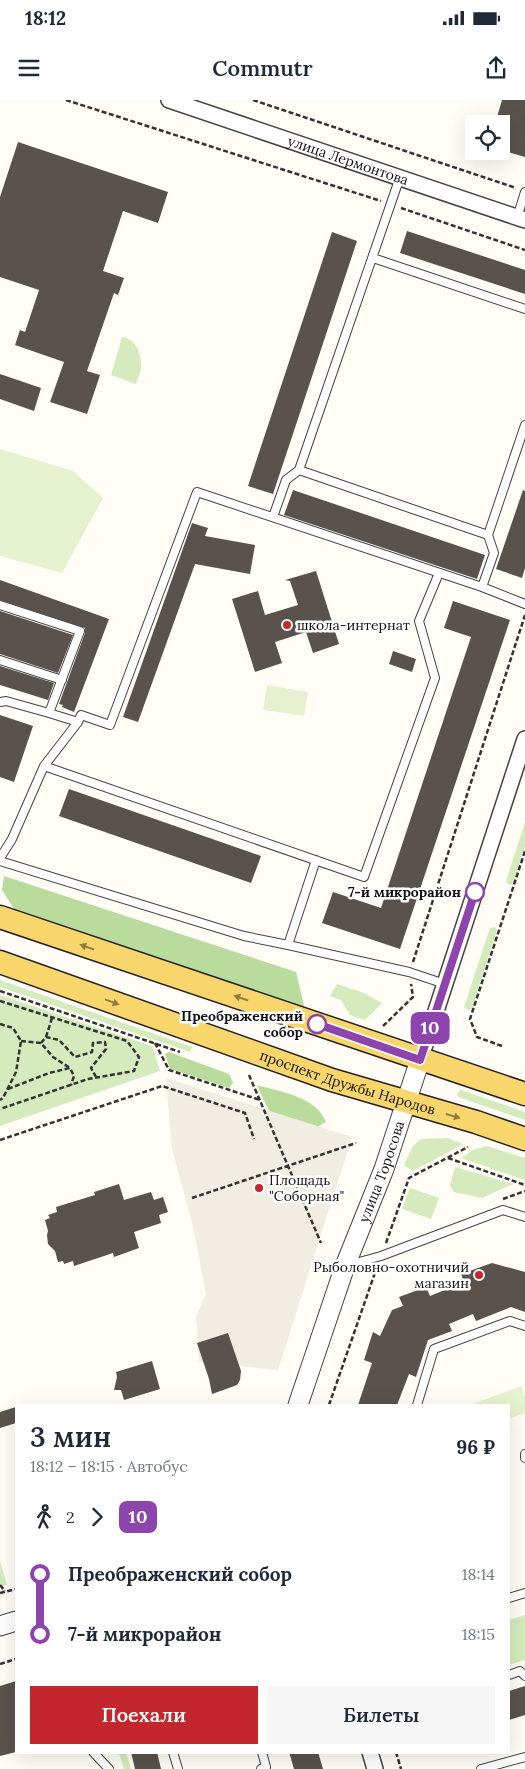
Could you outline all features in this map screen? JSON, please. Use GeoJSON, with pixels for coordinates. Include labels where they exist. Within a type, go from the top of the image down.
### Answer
{"type":"FeatureCollection","features":[{"type":"Feature","properties":{"kind":"main road"},"geometry":{"type":"LineString","coordinates":[[0,918],[525,1094]]}},
{"type":"Feature","properties":{"kind":"main road","name":"проспект Дружбы Народов"},"geometry":{"type":"LineString","coordinates":[[0,962],[332,1080],[476,1122],[525,1139]]}},
{"type":"Feature","properties":{"kind":"street","name":"улица Лермонтова"},"geometry":{"type":"LineString","coordinates":[[170,100],[196,104],[521,219]]}},
{"type":"Feature","properties":{"kind":"street","name":"улица Торосова"},"geometry":{"type":"LineString","coordinates":[[298,1404],[346,1266],[384,1169],[525,739]]}},
{"type":"Feature","properties":{"kind":"street"},"geometry":{"type":"LineString","coordinates":[[0,1626],[15,1621]]}},
{"type":"Feature","properties":{"kind":"street"},"geometry":{"type":"LineString","coordinates":[[371,1754],[375,1769]]}},
{"type":"Feature","properties":{"kind":"lane"},"geometry":{"type":"LineString","coordinates":[[273,517],[286,480],[299,470],[400,177]]}},
{"type":"Feature","properties":{"kind":"lane"},"geometry":{"type":"LineString","coordinates":[[521,219],[525,192]]}},
{"type":"Feature","properties":{"kind":"lane"},"geometry":{"type":"LineString","coordinates":[[373,258],[525,309]]}},
{"type":"Feature","properties":{"kind":"lane"},"geometry":{"type":"LineString","coordinates":[[482,587],[494,553],[488,535],[525,425]]}},
{"type":"Feature","properties":{"kind":"lane"},"geometry":{"type":"LineString","coordinates":[[299,470],[488,535]]}},
{"type":"Feature","properties":{"kind":"lane"},"geometry":{"type":"LineString","coordinates":[[445,984],[410,972],[244,936],[0,859],[12,839],[44,766],[78,722],[81,715],[110,725],[197,492],[482,587],[525,604]]}},
{"type":"Feature","properties":{"kind":"lane"},"geometry":{"type":"LineString","coordinates":[[44,766],[364,877],[435,678],[419,621],[439,573]]}},
{"type":"Feature","properties":{"kind":"lane"},"geometry":{"type":"LineString","coordinates":[[0,605],[80,632],[49,714]]}},
{"type":"Feature","properties":{"kind":"lane"},"geometry":{"type":"LineString","coordinates":[[0,660],[62,680]]}},
{"type":"Feature","properties":{"kind":"lane"},"geometry":{"type":"LineString","coordinates":[[0,702],[6,701],[78,722]]}},
{"type":"Feature","properties":{"kind":"lane"},"geometry":{"type":"LineString","coordinates":[[288,945],[316,860]]}},
{"type":"Feature","properties":{"kind":"lane"},"geometry":{"type":"LineString","coordinates":[[346,1266],[381,1256],[503,1210],[525,1217]]}},
{"type":"Feature","properties":{"kind":"lane"},"geometry":{"type":"LineString","coordinates":[[416,1404],[434,1349],[510,1320],[525,1326]]}},
{"type":"Feature","properties":{"kind":"lane"},"geometry":{"type":"LineString","coordinates":[[510,1598],[525,1592]]}},
{"type":"Feature","properties":{"kind":"lane"},"geometry":{"type":"LineString","coordinates":[[510,1675],[520,1671],[525,1676]]}},
{"type":"Feature","properties":{"kind":"lane"},"geometry":{"type":"LineString","coordinates":[[95,1754],[109,1769]]}},
{"type":"Feature","properties":{"kind":"lane"},"geometry":{"type":"LineString","coordinates":[[174,1754],[178,1769]]}},
{"type":"Feature","properties":{"kind":"lane"},"geometry":{"type":"LineString","coordinates":[[261,1769],[266,1767],[263,1754]]}},
{"type":"Feature","properties":{"kind":"lane"},"geometry":{"type":"LineString","coordinates":[[481,1769],[525,1757]]}},
{"type":"Feature","properties":{"kind":"path"},"geometry":{"type":"LineString","coordinates":[[66,100],[390,204],[525,250]]}},
{"type":"Feature","properties":{"kind":"path"},"geometry":{"type":"LineString","coordinates":[[252,100],[516,188]]}},
{"type":"Feature","properties":{"kind":"path"},"geometry":{"type":"LineString","coordinates":[[382,1027],[413,997],[410,972],[525,615]]}},
{"type":"Feature","properties":{"kind":"path"},"geometry":{"type":"LineString","coordinates":[[502,1046],[477,1037],[470,1019],[525,851]]}},
{"type":"Feature","properties":{"kind":"path"},"geometry":{"type":"LineString","coordinates":[[0,991],[180,1052]]}},
{"type":"Feature","properties":{"kind":"path"},"geometry":{"type":"LineString","coordinates":[[0,1001],[127,1041],[139,1058],[134,1071],[96,1077],[0,1109]]}},
{"type":"Feature","properties":{"kind":"path"},"geometry":{"type":"LineString","coordinates":[[40,1043],[46,1037],[52,1018]]}},
{"type":"Feature","properties":{"kind":"path"},"geometry":{"type":"LineString","coordinates":[[0,1024],[13,1028],[21,1041],[16,1072],[3,1098],[0,1100]]}},
{"type":"Feature","properties":{"kind":"path"},"geometry":{"type":"LineString","coordinates":[[46,1037],[59,1040],[75,1057],[92,1052],[92,1043],[105,1042],[106,1049],[91,1068],[96,1077]]}},
{"type":"Feature","properties":{"kind":"path"},"geometry":{"type":"LineString","coordinates":[[21,1041],[40,1043],[53,1057],[70,1068],[74,1076],[72,1085]]}},
{"type":"Feature","properties":{"kind":"path"},"geometry":{"type":"LineString","coordinates":[[155,1044],[169,1070],[260,1100]]}},
{"type":"Feature","properties":{"kind":"path"},"geometry":{"type":"LineString","coordinates":[[8,1089],[49,1073],[70,1068]]}},
{"type":"Feature","properties":{"kind":"path"},"geometry":{"type":"LineString","coordinates":[[249,1075],[321,1243]]}},
{"type":"Feature","properties":{"kind":"path"},"geometry":{"type":"LineString","coordinates":[[0,1140],[162,1086],[245,1113],[254,1139]]}},
{"type":"Feature","properties":{"kind":"path"},"geometry":{"type":"LineString","coordinates":[[192,1198],[356,1144]]}},
{"type":"Feature","properties":{"kind":"path"},"geometry":{"type":"LineString","coordinates":[[393,1242],[385,1246],[409,1178],[468,1147]]}},
{"type":"Feature","properties":{"kind":"path"},"geometry":{"type":"LineString","coordinates":[[448,1158],[525,1184]]}},
{"type":"Feature","properties":{"kind":"path"},"geometry":{"type":"LineString","coordinates":[[499,1201],[525,1190]]}},
{"type":"Feature","properties":{"kind":"path"},"geometry":{"type":"LineString","coordinates":[[329,1404],[381,1256]]}},
{"type":"Feature","properties":{"kind":"path"},"geometry":{"type":"LineString","coordinates":[[0,1584],[5,1592]]}},
{"type":"Feature","properties":{"kind":"path"},"geometry":{"type":"LineString","coordinates":[[0,1593],[15,1589]]}},
{"type":"Feature","properties":{"kind":"path"},"geometry":{"type":"LineString","coordinates":[[0,1664],[15,1659]]}},
{"type":"Feature","properties":{"kind":"path"},"geometry":{"type":"LineString","coordinates":[[396,1754],[400,1769]]}},
{"type":"Feature","properties":{"kind":"green space"},"geometry":{"type":"Polygon","coordinates":[[[122,337],[131,340],[139,353],[141,370],[136,384],[111,375],[122,337]]]}},
{"type":"Feature","properties":{"kind":"green space"},"geometry":{"type":"Polygon","coordinates":[[[0,449],[73,471],[103,498],[62,573],[0,556],[0,449]]]}},
{"type":"Feature","properties":{"kind":"green space"},"geometry":{"type":"Polygon","coordinates":[[[267,685],[308,692],[304,716],[263,710],[267,685]]]}},
{"type":"Feature","properties":{"kind":"green space"},"geometry":{"type":"Polygon","coordinates":[[[525,822],[525,847],[513,884],[509,885],[506,881],[525,822]]]}},
{"type":"Feature","properties":{"kind":"green space"},"geometry":{"type":"Polygon","coordinates":[[[4,876],[296,972],[305,1010],[14,909],[2,890],[4,876]]]}},
{"type":"Feature","properties":{"kind":"green space"},"geometry":{"type":"Polygon","coordinates":[[[495,927],[497,930],[472,1009],[468,1010],[464,1007],[490,928],[495,927]]]}},
{"type":"Feature","properties":{"kind":"green space"},"geometry":{"type":"Polygon","coordinates":[[[0,980],[192,1047],[190,1052],[0,987],[0,980]]]}},
{"type":"Feature","properties":{"kind":"green space"},"geometry":{"type":"Polygon","coordinates":[[[337,984],[364,993],[382,1003],[365,1020],[350,1015],[341,1000],[330,996],[337,984]]]}},
{"type":"Feature","properties":{"kind":"green space"},"geometry":{"type":"Polygon","coordinates":[[[0,995],[152,1046],[160,1071],[0,1126],[0,995]]]}},
{"type":"Feature","properties":{"kind":"green space"},"geometry":{"type":"Polygon","coordinates":[[[169,1052],[229,1074],[233,1083],[229,1088],[170,1069],[165,1054],[169,1052]]]}},
{"type":"Feature","properties":{"kind":"green space"},"geometry":{"type":"Polygon","coordinates":[[[257,1085],[296,1096],[306,1101],[321,1113],[326,1122],[315,1128],[270,1113],[257,1085]]]}},
{"type":"Feature","properties":{"kind":"green space"},"geometry":{"type":"Polygon","coordinates":[[[461,1090],[525,1112],[525,1120],[458,1097],[457,1093],[461,1090]]]}},
{"type":"Feature","properties":{"kind":"green space"},"geometry":{"type":"Polygon","coordinates":[[[448,1138],[463,1144],[413,1171],[404,1165],[413,1146],[421,1139],[448,1138]]]}},
{"type":"Feature","properties":{"kind":"green space"},"geometry":{"type":"Polygon","coordinates":[[[487,1146],[525,1158],[525,1180],[461,1158],[473,1150],[487,1146]]]}},
{"type":"Feature","properties":{"kind":"green space"},"geometry":{"type":"Polygon","coordinates":[[[455,1167],[513,1184],[482,1198],[454,1192],[450,1186],[455,1167]]]}},
{"type":"Feature","properties":{"kind":"green space"},"geometry":{"type":"Polygon","coordinates":[[[410,1188],[439,1198],[431,1219],[402,1209],[410,1188]]]}},
{"type":"Feature","properties":{"kind":"green space"},"geometry":{"type":"Polygon","coordinates":[[[521,1386],[525,1397],[525,1413],[510,1419],[510,1404],[473,1404],[521,1386]]]}},
{"type":"Feature","properties":{"kind":"green space"},"geometry":{"type":"Polygon","coordinates":[[[0,1560],[7,1585],[0,1587],[0,1560]]]}},
{"type":"Feature","properties":{"kind":"green space"},"geometry":{"type":"Polygon","coordinates":[[[525,1615],[525,1660],[510,1665],[510,1620],[525,1615]]]}},
{"type":"Feature","properties":{"kind":"green space"},"geometry":{"type":"Polygon","coordinates":[[[119,1754],[126,1754],[131,1769],[124,1769],[119,1754]]]}},
{"type":"Feature","properties":{"kind":"shaded area","name":"Площадь \"Соборная\""},"geometry":{"type":"Polygon","coordinates":[[[166,1078],[352,1137],[278,1370],[199,1362],[196,1316],[206,1294],[193,1227],[172,1149],[166,1078]]]}},
{"type":"Feature","properties":{"kind":"building"},"geometry":{"type":"Polygon","coordinates":[[[502,100],[525,100],[525,157],[510,153],[510,115],[498,115],[502,100]]]}},
{"type":"Feature","properties":{"kind":"building"},"geometry":{"type":"Polygon","coordinates":[[[18,142],[168,192],[158,223],[123,211],[103,271],[124,278],[118,295],[114,293],[87,371],[100,375],[87,414],[50,402],[64,362],[15,345],[20,330],[25,332],[39,290],[0,277],[0,197],[18,142]]]}},
{"type":"Feature","properties":{"kind":"building"},"geometry":{"type":"Polygon","coordinates":[[[407,231],[525,270],[525,294],[400,253],[407,231]]]}},
{"type":"Feature","properties":{"kind":"building"},"geometry":{"type":"Polygon","coordinates":[[[332,232],[357,241],[273,494],[248,486],[332,232]]]}},
{"type":"Feature","properties":{"kind":"building"},"geometry":{"type":"Polygon","coordinates":[[[0,374],[41,388],[34,411],[0,399],[0,374]]]}},
{"type":"Feature","properties":{"kind":"building"},"geometry":{"type":"Polygon","coordinates":[[[293,490],[485,555],[477,579],[284,515],[293,490]]]}},
{"type":"Feature","properties":{"kind":"building"},"geometry":{"type":"Polygon","coordinates":[[[523,490],[525,491],[525,568],[522,578],[496,569],[523,490]]]}},
{"type":"Feature","properties":{"kind":"building"},"geometry":{"type":"Polygon","coordinates":[[[192,523],[208,528],[205,536],[255,545],[250,574],[195,564],[138,722],[123,717],[192,523]]]}},
{"type":"Feature","properties":{"kind":"building"},"geometry":{"type":"Polygon","coordinates":[[[316,571],[339,644],[313,653],[306,632],[275,642],[282,663],[255,672],[232,599],[258,591],[265,615],[298,605],[290,581],[285,580],[316,571]]]}},
{"type":"Feature","properties":{"kind":"building"},"geometry":{"type":"Polygon","coordinates":[[[0,580],[109,619],[74,712],[59,704],[85,633],[85,628],[0,600],[0,580]]]}},
{"type":"Feature","properties":{"kind":"building"},"geometry":{"type":"Polygon","coordinates":[[[453,601],[510,620],[400,949],[322,923],[333,892],[381,908],[471,637],[444,628],[453,601]]]}},
{"type":"Feature","properties":{"kind":"building"},"geometry":{"type":"Polygon","coordinates":[[[0,611],[73,635],[58,673],[0,654],[0,611]]]}},
{"type":"Feature","properties":{"kind":"building"},"geometry":{"type":"Polygon","coordinates":[[[393,651],[416,659],[412,672],[389,664],[393,651]]]}},
{"type":"Feature","properties":{"kind":"building"},"geometry":{"type":"Polygon","coordinates":[[[0,666],[54,683],[48,700],[0,685],[0,666]]]}},
{"type":"Feature","properties":{"kind":"building"},"geometry":{"type":"Polygon","coordinates":[[[0,715],[33,726],[14,782],[0,777],[0,715]]]}},
{"type":"Feature","properties":{"kind":"building"},"geometry":{"type":"Polygon","coordinates":[[[69,789],[261,856],[251,883],[59,816],[69,789]]]}},
{"type":"Feature","properties":{"kind":"building"},"geometry":{"type":"Polygon","coordinates":[[[119,1184],[124,1200],[151,1192],[154,1200],[163,1197],[168,1212],[159,1215],[161,1223],[134,1232],[139,1248],[114,1257],[113,1253],[74,1266],[73,1261],[64,1264],[63,1261],[58,1262],[55,1251],[48,1244],[48,1231],[45,1220],[50,1218],[48,1215],[57,1212],[56,1207],[95,1195],[94,1192],[119,1184]]]}},
{"type":"Feature","properties":{"kind":"building"},"geometry":{"type":"Polygon","coordinates":[[[492,1263],[525,1272],[525,1312],[511,1307],[476,1321],[473,1314],[449,1324],[452,1331],[428,1340],[416,1377],[409,1374],[397,1404],[358,1404],[372,1363],[364,1360],[373,1332],[380,1336],[392,1310],[403,1306],[399,1297],[426,1287],[430,1296],[464,1282],[461,1274],[492,1263]]]}},
{"type":"Feature","properties":{"kind":"building"},"geometry":{"type":"Polygon","coordinates":[[[228,1333],[241,1371],[240,1380],[237,1385],[212,1394],[197,1343],[228,1333]]]}},
{"type":"Feature","properties":{"kind":"building"},"geometry":{"type":"Polygon","coordinates":[[[152,1361],[160,1389],[124,1400],[121,1390],[114,1390],[117,1377],[116,1372],[152,1361]]]}},
{"type":"Feature","properties":{"kind":"building"},"geometry":{"type":"Polygon","coordinates":[[[15,1407],[15,1423],[0,1428],[0,1412],[15,1407]]]}},
{"type":"Feature","properties":{"kind":"building"},"geometry":{"type":"Polygon","coordinates":[[[15,1681],[15,1752],[0,1756],[0,1686],[15,1681]]]}},
{"type":"Feature","properties":{"kind":"building"},"geometry":{"type":"Polygon","coordinates":[[[525,1686],[525,1715],[510,1720],[510,1691],[525,1686]]]}},
{"type":"Feature","properties":{"kind":"building"},"geometry":{"type":"Polygon","coordinates":[[[131,1754],[157,1754],[161,1769],[135,1769],[131,1754]]]}},
{"type":"Feature","properties":{"kind":"building"},"geometry":{"type":"Polygon","coordinates":[[[290,1754],[319,1754],[323,1769],[294,1769],[290,1754]]]}},
{"type":"Feature","properties":{"kind":"bus line","name":"10"},"geometry":{"type":"LineString","coordinates":[[317,1024],[420,1060],[475,892]]}},
{"type":"Feature","properties":{"kind":"place","name":"школа-интернат"},"geometry":{"type":"Point","coordinates":[287,625]}},
{"type":"Feature","properties":{"kind":"place","name":"7-й микрорайон"},"geometry":{"type":"Point","coordinates":[475,892]}},
{"type":"Feature","properties":{"kind":"place","name":"Преображенский собор"},"geometry":{"type":"Point","coordinates":[317,1024]}},
{"type":"Feature","properties":{"kind":"place","name":"Площадь \"Соборная\""},"geometry":{"type":"Point","coordinates":[259,1188]}},
{"type":"Feature","properties":{"kind":"place","name":"Рыболовно-охотничий магазин"},"geometry":{"type":"Point","coordinates":[479,1275]}}]}
